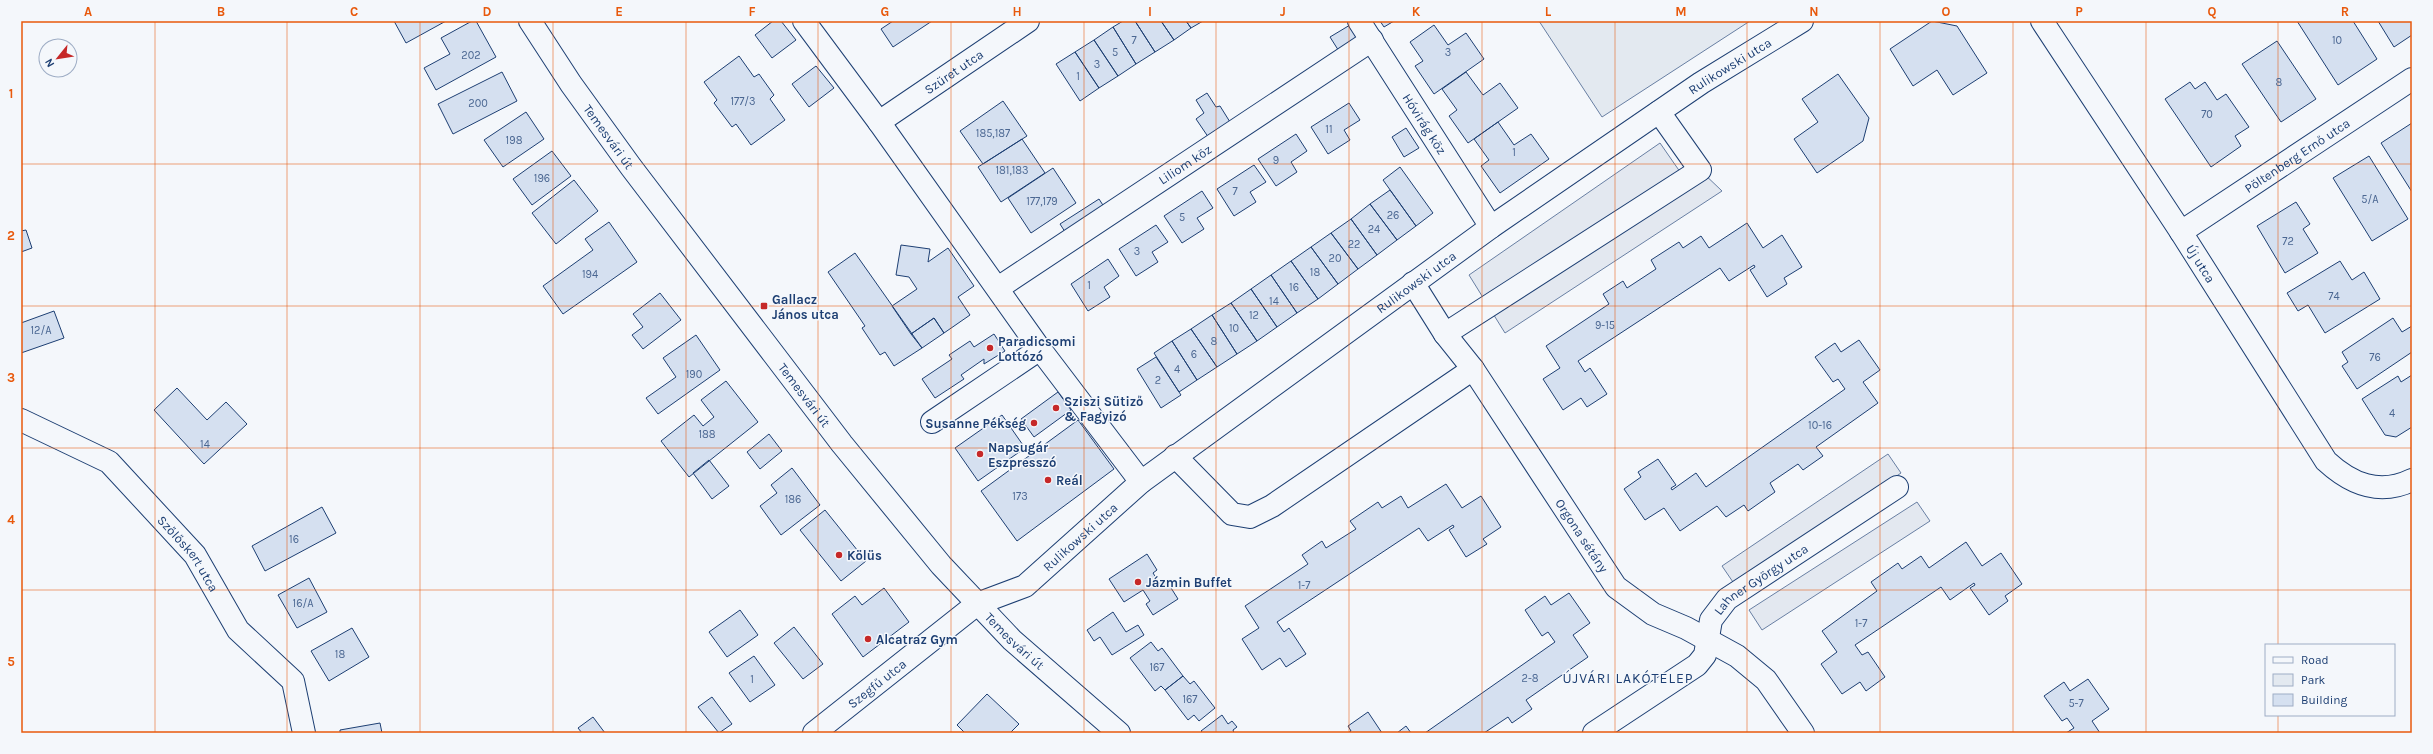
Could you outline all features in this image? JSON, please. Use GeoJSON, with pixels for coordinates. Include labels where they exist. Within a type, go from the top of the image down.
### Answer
{"type":"FeatureCollection","features":[{"type":"Feature","properties":{"kind":"street","name":"Temesvári út"},"geometry":{"type":"LineString","coordinates":[[530,21],[571,84],[631,167],[842,444],[941,566],[1012,640],[1119,733]]}},
{"type":"Feature","properties":{"kind":"street"},"geometry":{"type":"LineString","coordinates":[[804,21],[879,122],[1040,348],[1141,482]]}},
{"type":"Feature","properties":{"kind":"street","name":"Szüret utca"},"geometry":{"type":"LineString","coordinates":[[879,122],[1028,21]]}},
{"type":"Feature","properties":{"kind":"street","name":"Hóvirág köz"},"geometry":{"type":"LineString","coordinates":[[1359,21],[1491,227]]}},
{"type":"Feature","properties":{"kind":"street","name":"Rulikowski utca"},"geometry":{"type":"LineString","coordinates":[[977,604],[1025,586],[1141,482],[1175,456],[1491,227],[1659,112],[1802,21]]}},
{"type":"Feature","properties":{"kind":"street","name":"Új utca"},"geometry":{"type":"LineString","coordinates":[[2042,21],[2181,232],[2326,461],[2340,474],[2355,482],[2374,487],[2391,487],[2412,480]]}},
{"type":"Feature","properties":{"kind":"street","name":"Liliom köz"},"geometry":{"type":"LineString","coordinates":[[998,288],[1372,40]]}},
{"type":"Feature","properties":{"kind":"street","name":"Pöltenberg Ernő utca"},"geometry":{"type":"LineString","coordinates":[[2181,232],[2412,79]]}},
{"type":"Feature","properties":{"kind":"street"},"geometry":{"type":"LineString","coordinates":[[1445,334],[1700,170],[1659,112]]}},
{"type":"Feature","properties":{"kind":"street","name":"Orgona sétány"},"geometry":{"type":"LineString","coordinates":[[1413,283],[1445,334],[1473,369],[1616,587],[1652,614],[1737,656],[1766,680],[1803,733]]}},
{"type":"Feature","properties":{"kind":"street"},"geometry":{"type":"LineString","coordinates":[[932,422],[1040,348]]}},
{"type":"Feature","properties":{"kind":"street"},"geometry":{"type":"LineString","coordinates":[[1175,456],[1232,514],[1250,517],[1272,506],[1473,369]]}},
{"type":"Feature","properties":{"kind":"street","name":"Szőlőskert utca"},"geometry":{"type":"LineString","coordinates":[[21,420],[109,462],[195,556],[238,630],[293,681],[304,733]]}},
{"type":"Feature","properties":{"kind":"street","name":"Lahner György utca"},"geometry":{"type":"LineString","coordinates":[[1594,733],[1697,664],[1705,655],[1706,640],[1711,620],[1727,599],[1897,487]]}},
{"type":"Feature","properties":{"kind":"street","name":"Szegfű utca"},"geometry":{"type":"LineString","coordinates":[[814,733],[977,604]]}},
{"type":"Feature","properties":{"kind":"green space"},"geometry":{"type":"Polygon","coordinates":[[[1539,21],[1750,21],[1602,117],[1539,21]]]}},
{"type":"Feature","properties":{"kind":"shaded area"},"geometry":{"type":"Polygon","coordinates":[[[1660,143],[1685,179],[1700,170],[1722,191],[1505,333],[1469,275],[1660,143]]]}},
{"type":"Feature","properties":{"kind":"shaded area"},"geometry":{"type":"Polygon","coordinates":[[[1888,454],[1901,473],[1735,585],[1722,566],[1888,454]]]}},
{"type":"Feature","properties":{"kind":"shaded area"},"geometry":{"type":"Polygon","coordinates":[[[1917,502],[1930,521],[1762,630],[1749,610],[1917,502]]]}},
{"type":"Feature","properties":{"kind":"building"},"geometry":{"type":"Polygon","coordinates":[[[394,21],[446,21],[406,43],[394,21]]]}},
{"type":"Feature","properties":{"kind":"building"},"geometry":{"type":"Polygon","coordinates":[[[472,21],[476,21],[496,57],[436,90],[424,68],[450,54],[441,38],[472,21]]]}},
{"type":"Feature","properties":{"kind":"building"},"geometry":{"type":"Polygon","coordinates":[[[773,21],[781,21],[796,40],[772,58],[755,35],[773,21]]]}},
{"type":"Feature","properties":{"kind":"building"},"geometry":{"type":"Polygon","coordinates":[[[893,21],[932,21],[893,47],[881,29],[893,21]]]}},
{"type":"Feature","properties":{"kind":"building"},"geometry":{"type":"Polygon","coordinates":[[[1123,21],[1135,21],[1155,52],[1136,64],[1113,27],[1123,21]]]}},
{"type":"Feature","properties":{"kind":"building"},"geometry":{"type":"Polygon","coordinates":[[[1135,21],[1161,21],[1174,40],[1155,52],[1135,21]]]}},
{"type":"Feature","properties":{"kind":"building"},"geometry":{"type":"Polygon","coordinates":[[[1161,21],[1186,21],[1191,28],[1174,40],[1161,21]]]}},
{"type":"Feature","properties":{"kind":"building"},"geometry":{"type":"Polygon","coordinates":[[[1186,21],[1203,21],[1191,28],[1186,21]]]}},
{"type":"Feature","properties":{"kind":"building"},"geometry":{"type":"Polygon","coordinates":[[[1380,21],[1394,21],[1384,27],[1380,21]]]}},
{"type":"Feature","properties":{"kind":"building"},"geometry":{"type":"Polygon","coordinates":[[[1932,21],[1957,26],[1987,73],[1953,95],[1937,70],[1913,86],[1890,49],[1932,21]]]}},
{"type":"Feature","properties":{"kind":"building"},"geometry":{"type":"Polygon","coordinates":[[[2297,21],[2353,21],[2377,59],[2338,85],[2297,21]]]}},
{"type":"Feature","properties":{"kind":"building"},"geometry":{"type":"Polygon","coordinates":[[[2378,21],[2412,21],[2412,35],[2394,47],[2378,21]]]}},
{"type":"Feature","properties":{"kind":"building"},"geometry":{"type":"Polygon","coordinates":[[[1350,25],[1362,44],[1342,56],[1330,37],[1350,25]]]}},
{"type":"Feature","properties":{"kind":"building"},"geometry":{"type":"Polygon","coordinates":[[[1434,25],[1448,45],[1466,33],[1484,59],[1434,94],[1415,66],[1423,61],[1410,42],[1434,25]]]}},
{"type":"Feature","properties":{"kind":"building"},"geometry":{"type":"Polygon","coordinates":[[[1113,27],[1136,64],[1118,76],[1094,40],[1113,27]]]}},
{"type":"Feature","properties":{"kind":"building"},"geometry":{"type":"Polygon","coordinates":[[[1094,40],[1118,76],[1099,88],[1075,52],[1094,40]]]}},
{"type":"Feature","properties":{"kind":"building"},"geometry":{"type":"Polygon","coordinates":[[[2277,41],[2316,99],[2281,122],[2242,64],[2277,41]]]}},
{"type":"Feature","properties":{"kind":"building"},"geometry":{"type":"Polygon","coordinates":[[[1075,52],[1099,88],[1080,101],[1056,64],[1075,52]]]}},
{"type":"Feature","properties":{"kind":"building"},"geometry":{"type":"Polygon","coordinates":[[[739,56],[754,77],[759,74],[774,95],[770,99],[785,120],[751,145],[736,124],[732,127],[714,103],[717,100],[704,82],[739,56]]]}},
{"type":"Feature","properties":{"kind":"building"},"geometry":{"type":"Polygon","coordinates":[[[816,66],[834,88],[809,107],[792,84],[816,66]]]}},
{"type":"Feature","properties":{"kind":"building"},"geometry":{"type":"Polygon","coordinates":[[[502,72],[517,101],[453,134],[438,104],[502,72]]]}},
{"type":"Feature","properties":{"kind":"building"},"geometry":{"type":"Polygon","coordinates":[[[1466,72],[1483,95],[1500,83],[1518,108],[1468,143],[1449,116],[1457,110],[1442,89],[1466,72]]]}},
{"type":"Feature","properties":{"kind":"building"},"geometry":{"type":"Polygon","coordinates":[[[1838,74],[1869,118],[1863,141],[1817,173],[1794,139],[1818,122],[1802,99],[1838,74]]]}},
{"type":"Feature","properties":{"kind":"building"},"geometry":{"type":"Polygon","coordinates":[[[2190,82],[2195,89],[2205,82],[2217,100],[2226,94],[2249,127],[2235,136],[2241,146],[2211,167],[2165,99],[2190,82]]]}},
{"type":"Feature","properties":{"kind":"building"},"geometry":{"type":"Polygon","coordinates":[[[1207,93],[1216,107],[1220,106],[1235,130],[1213,144],[1196,119],[1204,113],[1196,100],[1207,93]]]}},
{"type":"Feature","properties":{"kind":"building"},"geometry":{"type":"Polygon","coordinates":[[[1003,101],[1027,136],[983,164],[960,131],[1003,101]]]}},
{"type":"Feature","properties":{"kind":"building"},"geometry":{"type":"Polygon","coordinates":[[[1349,103],[1360,120],[1344,130],[1350,140],[1328,154],[1311,127],[1349,103]]]}},
{"type":"Feature","properties":{"kind":"building"},"geometry":{"type":"Polygon","coordinates":[[[526,112],[544,139],[503,167],[484,140],[526,112]]]}},
{"type":"Feature","properties":{"kind":"building"},"geometry":{"type":"Polygon","coordinates":[[[1498,122],[1514,145],[1531,134],[1549,159],[1500,193],[1481,166],[1489,160],[1474,139],[1498,122]]]}},
{"type":"Feature","properties":{"kind":"building"},"geometry":{"type":"Polygon","coordinates":[[[2412,123],[2412,192],[2381,143],[2412,123]]]}},
{"type":"Feature","properties":{"kind":"building"},"geometry":{"type":"Polygon","coordinates":[[[1406,128],[1419,148],[1404,157],[1392,137],[1406,128]]]}},
{"type":"Feature","properties":{"kind":"building"},"geometry":{"type":"Polygon","coordinates":[[[1296,134],[1307,151],[1291,162],[1297,172],[1276,186],[1258,159],[1296,134]]]}},
{"type":"Feature","properties":{"kind":"building"},"geometry":{"type":"Polygon","coordinates":[[[1022,139],[1045,173],[1001,202],[978,167],[1022,139]]]}},
{"type":"Feature","properties":{"kind":"building"},"geometry":{"type":"Polygon","coordinates":[[[552,151],[571,176],[532,205],[513,179],[552,151]]]}},
{"type":"Feature","properties":{"kind":"building"},"geometry":{"type":"Polygon","coordinates":[[[2369,156],[2408,219],[2372,241],[2333,178],[2369,156]]]}},
{"type":"Feature","properties":{"kind":"building"},"geometry":{"type":"Polygon","coordinates":[[[1254,165],[1266,182],[1250,192],[1256,202],[1234,216],[1217,189],[1254,165]]]}},
{"type":"Feature","properties":{"kind":"building"},"geometry":{"type":"Polygon","coordinates":[[[1400,167],[1433,213],[1416,226],[1383,180],[1400,167]]]}},
{"type":"Feature","properties":{"kind":"building"},"geometry":{"type":"Polygon","coordinates":[[[1053,168],[1076,203],[1031,233],[1008,198],[1053,168]]]}},
{"type":"Feature","properties":{"kind":"building"},"geometry":{"type":"Polygon","coordinates":[[[574,180],[598,211],[556,244],[532,213],[574,180]]]}},
{"type":"Feature","properties":{"kind":"building"},"geometry":{"type":"Polygon","coordinates":[[[1390,190],[1416,226],[1397,240],[1370,204],[1390,190]]]}},
{"type":"Feature","properties":{"kind":"building"},"geometry":{"type":"Polygon","coordinates":[[[1202,191],[1213,208],[1197,218],[1204,229],[1182,243],[1164,216],[1202,191]]]}},
{"type":"Feature","properties":{"kind":"building"},"geometry":{"type":"Polygon","coordinates":[[[1099,199],[1108,213],[1069,238],[1060,224],[1099,199]]]}},
{"type":"Feature","properties":{"kind":"building"},"geometry":{"type":"Polygon","coordinates":[[[2296,202],[2310,224],[2303,229],[2318,253],[2285,273],[2257,226],[2296,202]]]}},
{"type":"Feature","properties":{"kind":"building"},"geometry":{"type":"Polygon","coordinates":[[[1370,204],[1397,240],[1377,255],[1351,219],[1370,204]]]}},
{"type":"Feature","properties":{"kind":"building"},"geometry":{"type":"Polygon","coordinates":[[[1351,219],[1377,255],[1358,269],[1331,233],[1351,219]]]}},
{"type":"Feature","properties":{"kind":"building"},"geometry":{"type":"Polygon","coordinates":[[[609,222],[637,262],[563,314],[543,286],[593,250],[585,239],[609,222]]]}},
{"type":"Feature","properties":{"kind":"building"},"geometry":{"type":"Polygon","coordinates":[[[1747,223],[1763,248],[1782,235],[1802,267],[1784,278],[1787,284],[1767,297],[1750,270],[1755,267],[1754,265],[1729,281],[1720,268],[1578,361],[1585,372],[1590,368],[1607,394],[1587,407],[1581,398],[1563,410],[1543,379],[1560,368],[1546,346],[1609,304],[1603,294],[1623,281],[1627,288],[1656,269],[1651,260],[1679,242],[1683,248],[1701,236],[1709,248],[1747,223]]]}},
{"type":"Feature","properties":{"kind":"building"},"geometry":{"type":"Polygon","coordinates":[[[1156,225],[1168,242],[1152,252],[1158,262],[1136,276],[1119,249],[1156,225]]]}},
{"type":"Feature","properties":{"kind":"building"},"geometry":{"type":"Polygon","coordinates":[[[26,230],[32,248],[21,252],[21,231],[26,230]]]}},
{"type":"Feature","properties":{"kind":"building"},"geometry":{"type":"Polygon","coordinates":[[[1331,233],[1358,269],[1338,284],[1311,247],[1331,233]]]}},
{"type":"Feature","properties":{"kind":"building"},"geometry":{"type":"Polygon","coordinates":[[[901,245],[930,249],[928,262],[948,248],[974,286],[958,297],[970,315],[944,333],[934,318],[911,334],[892,306],[917,289],[909,277],[896,275],[901,245]]]}},
{"type":"Feature","properties":{"kind":"building"},"geometry":{"type":"Polygon","coordinates":[[[1311,247],[1338,284],[1318,299],[1291,261],[1311,247]]]}},
{"type":"Feature","properties":{"kind":"building"},"geometry":{"type":"Polygon","coordinates":[[[855,253],[922,348],[894,366],[885,352],[880,355],[862,328],[865,326],[828,272],[855,253]]]}},
{"type":"Feature","properties":{"kind":"building"},"geometry":{"type":"Polygon","coordinates":[[[1108,259],[1119,276],[1104,287],[1110,297],[1088,311],[1071,284],[1108,259]]]}},
{"type":"Feature","properties":{"kind":"building"},"geometry":{"type":"Polygon","coordinates":[[[1291,261],[1318,299],[1297,313],[1271,275],[1291,261]]]}},
{"type":"Feature","properties":{"kind":"building"},"geometry":{"type":"Polygon","coordinates":[[[2340,261],[2352,280],[2364,272],[2380,299],[2325,333],[2308,305],[2298,311],[2287,293],[2340,261]]]}},
{"type":"Feature","properties":{"kind":"building"},"geometry":{"type":"Polygon","coordinates":[[[1271,275],[1297,313],[1277,327],[1251,289],[1271,275]]]}},
{"type":"Feature","properties":{"kind":"building"},"geometry":{"type":"Polygon","coordinates":[[[1251,289],[1277,327],[1257,341],[1231,303],[1251,289]]]}},
{"type":"Feature","properties":{"kind":"building"},"geometry":{"type":"Polygon","coordinates":[[[660,293],[681,320],[643,349],[632,335],[643,327],[633,314],[660,293]]]}},
{"type":"Feature","properties":{"kind":"building"},"geometry":{"type":"Polygon","coordinates":[[[1231,303],[1257,341],[1237,354],[1212,315],[1231,303]]]}},
{"type":"Feature","properties":{"kind":"building"},"geometry":{"type":"Polygon","coordinates":[[[54,311],[64,338],[21,353],[21,323],[54,311]]]}},
{"type":"Feature","properties":{"kind":"building"},"geometry":{"type":"Polygon","coordinates":[[[1212,315],[1237,354],[1217,367],[1191,329],[1212,315]]]}},
{"type":"Feature","properties":{"kind":"building"},"geometry":{"type":"Polygon","coordinates":[[[934,318],[944,333],[922,348],[911,334],[934,318]]]}},
{"type":"Feature","properties":{"kind":"building"},"geometry":{"type":"Polygon","coordinates":[[[2393,318],[2402,332],[2412,326],[2412,352],[2357,389],[2342,366],[2348,362],[2342,352],[2393,318]]]}},
{"type":"Feature","properties":{"kind":"building"},"geometry":{"type":"Polygon","coordinates":[[[1191,329],[1217,367],[1197,380],[1172,341],[1191,329]]]}},
{"type":"Feature","properties":{"kind":"building"},"geometry":{"type":"Polygon","coordinates":[[[994,334],[1005,351],[984,364],[984,359],[961,375],[964,379],[935,398],[922,379],[952,359],[949,355],[970,341],[974,347],[994,334]]]}},
{"type":"Feature","properties":{"kind":"building"},"geometry":{"type":"Polygon","coordinates":[[[696,335],[720,370],[658,414],[646,398],[676,377],[663,358],[696,335]]]}},
{"type":"Feature","properties":{"kind":"building"},"geometry":{"type":"Polygon","coordinates":[[[1859,340],[1880,370],[1863,382],[1878,403],[1816,447],[1823,456],[1803,470],[1798,464],[1770,483],[1775,492],[1748,511],[1744,505],[1726,517],[1717,506],[1680,531],[1664,508],[1645,520],[1624,489],[1641,477],[1638,472],[1658,459],[1676,485],[1671,488],[1672,490],[1696,473],[1706,487],[1845,389],[1838,379],[1833,382],[1815,357],[1835,343],[1841,352],[1859,340]]]}},
{"type":"Feature","properties":{"kind":"building"},"geometry":{"type":"Polygon","coordinates":[[[1172,341],[1197,380],[1179,392],[1154,353],[1172,341]]]}},
{"type":"Feature","properties":{"kind":"building"},"geometry":{"type":"Polygon","coordinates":[[[1156,357],[1181,395],[1161,408],[1137,369],[1156,357]]]}},
{"type":"Feature","properties":{"kind":"building"},"geometry":{"type":"Polygon","coordinates":[[[2412,375],[2412,427],[2396,437],[2385,435],[2362,399],[2398,376],[2401,382],[2412,375]]]}},
{"type":"Feature","properties":{"kind":"building"},"geometry":{"type":"Polygon","coordinates":[[[726,381],[758,422],[689,477],[661,441],[694,415],[703,426],[714,417],[701,400],[726,381]]]}},
{"type":"Feature","properties":{"kind":"building"},"geometry":{"type":"Polygon","coordinates":[[[177,388],[207,420],[226,402],[247,424],[204,464],[154,410],[177,388]]]}},
{"type":"Feature","properties":{"kind":"building"},"geometry":{"type":"Polygon","coordinates":[[[1058,392],[1071,410],[1034,437],[1021,419],[1058,392]]]}},
{"type":"Feature","properties":{"kind":"building"},"geometry":{"type":"Polygon","coordinates":[[[1002,415],[1025,448],[978,481],[955,448],[1002,415]]]}},
{"type":"Feature","properties":{"kind":"building","name":"Reál"},"geometry":{"type":"Polygon","coordinates":[[[1078,420],[1114,469],[1017,541],[981,491],[1078,420]]]}},
{"type":"Feature","properties":{"kind":"building"},"geometry":{"type":"Polygon","coordinates":[[[769,434],[782,451],[760,469],[747,452],[769,434]]]}},
{"type":"Feature","properties":{"kind":"building"},"geometry":{"type":"Polygon","coordinates":[[[709,460],[729,486],[712,499],[693,473],[709,460]]]}},
{"type":"Feature","properties":{"kind":"building"},"geometry":{"type":"Polygon","coordinates":[[[792,468],[820,505],[781,535],[760,506],[777,493],[771,485],[792,468]]]}},
{"type":"Feature","properties":{"kind":"building"},"geometry":{"type":"Polygon","coordinates":[[[1446,484],[1462,508],[1481,496],[1501,527],[1483,539],[1487,544],[1466,557],[1449,530],[1454,527],[1453,525],[1428,541],[1419,528],[1277,622],[1284,632],[1289,628],[1306,654],[1286,667],[1280,658],[1262,670],[1242,639],[1259,628],[1245,606],[1308,564],[1302,555],[1322,541],[1326,548],[1356,529],[1350,521],[1378,502],[1382,508],[1401,496],[1408,508],[1446,484]]]}},
{"type":"Feature","properties":{"kind":"building"},"geometry":{"type":"Polygon","coordinates":[[[322,507],[336,533],[265,571],[252,546],[322,507]]]}},
{"type":"Feature","properties":{"kind":"building"},"geometry":{"type":"Polygon","coordinates":[[[825,510],[866,561],[841,581],[800,530],[825,510]]]}},
{"type":"Feature","properties":{"kind":"building"},"geometry":{"type":"Polygon","coordinates":[[[1966,542],[1982,566],[2001,553],[2022,584],[2005,596],[2008,601],[1989,615],[1970,588],[1975,585],[1974,583],[1950,600],[1941,587],[1855,645],[1862,655],[1868,652],[1885,677],[1866,691],[1860,682],[1842,694],[1821,664],[1837,652],[1822,631],[1877,591],[1871,582],[1898,563],[1902,569],[1921,556],[1929,568],[1966,542]]]}},
{"type":"Feature","properties":{"kind":"building"},"geometry":{"type":"Polygon","coordinates":[[[1147,554],[1157,570],[1153,573],[1160,584],[1166,580],[1178,599],[1153,615],[1146,604],[1150,601],[1143,590],[1124,602],[1109,579],[1147,554]]]}},
{"type":"Feature","properties":{"kind":"building"},"geometry":{"type":"Polygon","coordinates":[[[309,578],[327,612],[297,628],[278,595],[309,578]]]}},
{"type":"Feature","properties":{"kind":"building","name":"Alcatraz Gym"},"geometry":{"type":"Polygon","coordinates":[[[884,588],[909,622],[863,657],[832,614],[855,596],[862,605],[884,588]]]}},
{"type":"Feature","properties":{"kind":"building"},"geometry":{"type":"Polygon","coordinates":[[[1569,593],[1590,623],[1573,635],[1588,657],[1526,700],[1532,709],[1512,723],[1508,717],[1484,733],[1425,733],[1555,642],[1548,632],[1542,636],[1525,610],[1545,596],[1551,605],[1569,593]]]}},
{"type":"Feature","properties":{"kind":"building"},"geometry":{"type":"Polygon","coordinates":[[[740,610],[758,635],[727,657],[709,632],[740,610]]]}},
{"type":"Feature","properties":{"kind":"building"},"geometry":{"type":"Polygon","coordinates":[[[1113,612],[1126,632],[1138,625],[1144,635],[1112,655],[1100,637],[1094,641],[1087,630],[1113,612]]]}},
{"type":"Feature","properties":{"kind":"building"},"geometry":{"type":"Polygon","coordinates":[[[794,627],[823,664],[803,679],[774,643],[794,627]]]}},
{"type":"Feature","properties":{"kind":"building"},"geometry":{"type":"Polygon","coordinates":[[[352,628],[369,657],[329,681],[311,651],[352,628]]]}},
{"type":"Feature","properties":{"kind":"building"},"geometry":{"type":"Polygon","coordinates":[[[1151,642],[1158,651],[1162,648],[1183,676],[1165,690],[1161,686],[1155,691],[1130,658],[1151,642]]]}},
{"type":"Feature","properties":{"kind":"building"},"geometry":{"type":"Polygon","coordinates":[[[754,656],[775,685],[750,702],[729,673],[754,656]]]}},
{"type":"Feature","properties":{"kind":"building"},"geometry":{"type":"Polygon","coordinates":[[[1183,676],[1190,684],[1194,681],[1215,708],[1199,721],[1194,715],[1188,720],[1165,690],[1183,676]]]}},
{"type":"Feature","properties":{"kind":"building"},"geometry":{"type":"Polygon","coordinates":[[[2088,679],[2109,709],[2092,721],[2100,733],[2066,733],[2074,728],[2067,718],[2062,721],[2044,696],[2064,682],[2070,691],[2088,679]]]}},
{"type":"Feature","properties":{"kind":"building"},"geometry":{"type":"Polygon","coordinates":[[[987,694],[1019,724],[1010,733],[965,733],[957,725],[987,694]]]}},
{"type":"Feature","properties":{"kind":"building"},"geometry":{"type":"Polygon","coordinates":[[[712,697],[732,724],[719,733],[698,707],[712,697]]]}},
{"type":"Feature","properties":{"kind":"building"},"geometry":{"type":"Polygon","coordinates":[[[1368,712],[1382,733],[1348,733],[1351,731],[1348,726],[1368,712]]]}},
{"type":"Feature","properties":{"kind":"building"},"geometry":{"type":"Polygon","coordinates":[[[1222,715],[1228,724],[1232,721],[1237,727],[1233,730],[1234,733],[1203,733],[1201,731],[1222,715]]]}},
{"type":"Feature","properties":{"kind":"building"},"geometry":{"type":"Polygon","coordinates":[[[593,717],[605,733],[582,733],[578,728],[593,717]]]}},
{"type":"Feature","properties":{"kind":"building"},"geometry":{"type":"Polygon","coordinates":[[[380,723],[382,733],[340,733],[340,730],[380,723]]]}},
{"type":"Feature","properties":{"kind":"building"},"geometry":{"type":"Polygon","coordinates":[[[1406,726],[1411,733],[1397,733],[1406,726]]]}},
{"type":"Feature","properties":{"kind":"place","name":"Gallacz János utca"},"geometry":{"type":"Point","coordinates":[764,306]}},
{"type":"Feature","properties":{"kind":"place","name":"Paradicsomi Lottózó"},"geometry":{"type":"Point","coordinates":[990,348]}},
{"type":"Feature","properties":{"kind":"place","name":"Sziszi Sütiző & Fagyizó"},"geometry":{"type":"Point","coordinates":[1056,408]}},
{"type":"Feature","properties":{"kind":"place","name":"Susanne Pékség"},"geometry":{"type":"Point","coordinates":[1034,423]}},
{"type":"Feature","properties":{"kind":"place","name":"Napsugár Eszpresszó"},"geometry":{"type":"Point","coordinates":[980,454]}},
{"type":"Feature","properties":{"kind":"place","name":"Reál"},"geometry":{"type":"Point","coordinates":[1048,480]}},
{"type":"Feature","properties":{"kind":"place","name":"Kölüs"},"geometry":{"type":"Point","coordinates":[839,555]}},
{"type":"Feature","properties":{"kind":"place","name":"Jázmin Buffet"},"geometry":{"type":"Point","coordinates":[1138,582]}},
{"type":"Feature","properties":{"kind":"place","name":"Alcatraz Gym"},"geometry":{"type":"Point","coordinates":[868,639]}},
{"type":"Feature","properties":{"kind":"district","name":"ÚJVÁRI LAKÓTELEP"},"geometry":{"type":"Point","coordinates":[1628,678]}}]}
